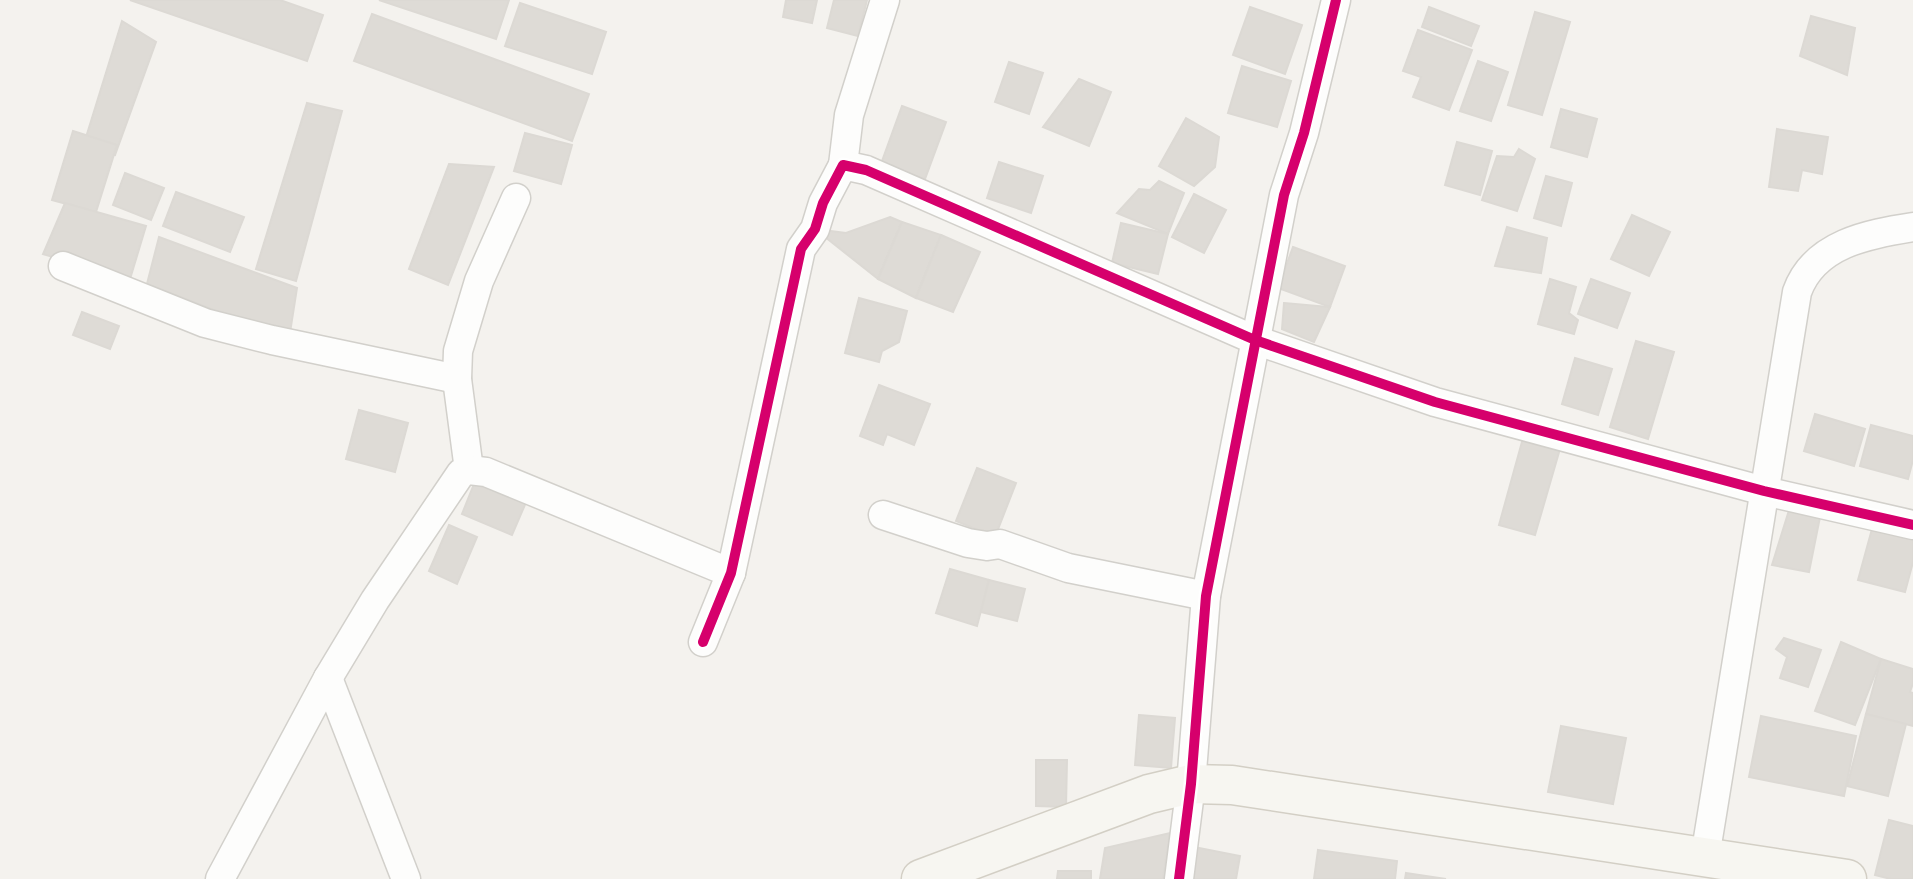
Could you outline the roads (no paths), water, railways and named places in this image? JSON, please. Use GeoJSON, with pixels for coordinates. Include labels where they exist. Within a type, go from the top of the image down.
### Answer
{"type":"FeatureCollection","features":[{"type":"Feature","properties":{"kind":"main road"},"geometry":{"type":"LineString","coordinates":[[921,879],[1149,794],[1191,784],[1232,785],[1835,878]]}},
{"type":"Feature","properties":{"kind":"street"},"geometry":{"type":"LineString","coordinates":[[704,642],[731,573],[801,249],[815,229],[823,203],[843,165],[849,115],[885,0]]}},
{"type":"Feature","properties":{"kind":"street"},"geometry":{"type":"LineString","coordinates":[[1179,879],[1191,784],[1206,596],[1284,195],[1304,133],[1336,0]]}},
{"type":"Feature","properties":{"kind":"street"},"geometry":{"type":"LineString","coordinates":[[843,165],[866,170],[1255,340],[1434,402],[1764,491],[1913,525]]}},
{"type":"Feature","properties":{"kind":"street"},"geometry":{"type":"LineString","coordinates":[[469,470],[457,379],[458,351],[479,281],[516,198]]}},
{"type":"Feature","properties":{"kind":"street"},"geometry":{"type":"LineString","coordinates":[[1705,857],[1797,292],[1802,279],[1837,247],[1870,234],[1913,227]]}},
{"type":"Feature","properties":{"kind":"street"},"geometry":{"type":"LineString","coordinates":[[63,266],[205,323],[457,379]]}},
{"type":"Feature","properties":{"kind":"street"},"geometry":{"type":"LineString","coordinates":[[229,873],[328,678],[375,600],[461,473],[469,470],[486,472],[731,573]]}},
{"type":"Feature","properties":{"kind":"street"},"geometry":{"type":"LineString","coordinates":[[883,515],[968,543],[987,546],[1000,544],[1068,568],[1206,596]]}},
{"type":"Feature","properties":{"kind":"street"},"geometry":{"type":"LineString","coordinates":[[328,678],[406,879]]}}]}
